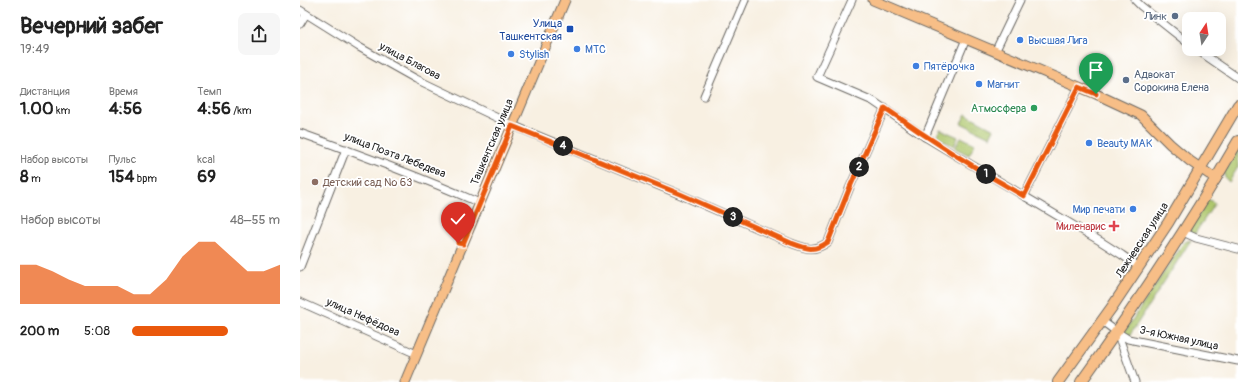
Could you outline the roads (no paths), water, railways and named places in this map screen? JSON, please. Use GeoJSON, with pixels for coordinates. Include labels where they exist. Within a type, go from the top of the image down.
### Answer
{"type":"FeatureCollection","features":[{"type":"Feature","properties":{"kind":"highway","name":"Лежневская улица"},"geometry":{"type":"LineString","coordinates":[[1058,382],[1102,322],[1168,223],[1238,105]]}},
{"type":"Feature","properties":{"kind":"highway"},"geometry":{"type":"LineString","coordinates":[[1081,382],[1117,332],[1183,232],[1238,141]]}},
{"type":"Feature","properties":{"kind":"main road","name":"Ташкентская улица"},"geometry":{"type":"LineString","coordinates":[[400,382],[415,353],[461,244],[559,0]]}},
{"type":"Feature","properties":{"kind":"main road","name":"Ташкентская улица"},"geometry":{"type":"LineString","coordinates":[[510,124],[565,0]]}},
{"type":"Feature","properties":{"kind":"main road"},"geometry":{"type":"LineString","coordinates":[[873,0],[1079,87],[1141,115],[1170,144],[1200,169],[1216,179]]}},
{"type":"Feature","properties":{"kind":"main road","name":"Ташкентская улица"},"geometry":{"type":"LineString","coordinates":[[406,382],[415,353]]}},
{"type":"Feature","properties":{"kind":"street"},"geometry":{"type":"LineString","coordinates":[[704,96],[745,0]]}},
{"type":"Feature","properties":{"kind":"street"},"geometry":{"type":"LineString","coordinates":[[852,0],[817,77],[873,101],[885,108],[955,156],[1111,248],[1139,267]]}},
{"type":"Feature","properties":{"kind":"street"},"geometry":{"type":"LineString","coordinates":[[995,52],[1020,0]]}},
{"type":"Feature","properties":{"kind":"street"},"geometry":{"type":"LineString","coordinates":[[1135,0],[1143,3],[1182,38]]}},
{"type":"Feature","properties":{"kind":"street","name":"улица Благова"},"geometry":{"type":"LineString","coordinates":[[303,12],[359,47],[416,79],[510,124],[680,194],[791,243],[810,249],[821,247],[828,242],[850,187],[885,108]]}},
{"type":"Feature","properties":{"kind":"street"},"geometry":{"type":"LineString","coordinates":[[300,24],[303,12]]}},
{"type":"Feature","properties":{"kind":"street"},"geometry":{"type":"LineString","coordinates":[[925,136],[966,39]]}},
{"type":"Feature","properties":{"kind":"street"},"geometry":{"type":"LineString","coordinates":[[1206,56],[1238,78]]}},
{"type":"Feature","properties":{"kind":"street"},"geometry":{"type":"LineString","coordinates":[[1024,196],[1079,87]]}},
{"type":"Feature","properties":{"kind":"street","name":"улица Поэта Лебедева"},"geometry":{"type":"LineString","coordinates":[[300,133],[346,149],[478,202]]}},
{"type":"Feature","properties":{"kind":"street"},"geometry":{"type":"LineString","coordinates":[[300,267],[346,149]]}},
{"type":"Feature","properties":{"kind":"street"},"geometry":{"type":"LineString","coordinates":[[1183,232],[1196,238],[1238,249]]}},
{"type":"Feature","properties":{"kind":"street","name":"улица Нефёдова"},"geometry":{"type":"LineString","coordinates":[[300,302],[415,353]]}},
{"type":"Feature","properties":{"kind":"street","name":"3-я Южная улица"},"geometry":{"type":"LineString","coordinates":[[1102,322],[1128,339],[1238,362]]}},
{"type":"Feature","properties":{"kind":"street"},"geometry":{"type":"LineString","coordinates":[[1117,332],[1135,382]]}},
{"type":"Feature","properties":{"kind":"place","name":"Линк"},"geometry":{"type":"Point","coordinates":[1175,16]}},
{"type":"Feature","properties":{"kind":"place","name":"Улица Ташкентская"},"geometry":{"type":"Point","coordinates":[570,29]}},
{"type":"Feature","properties":{"kind":"place","name":"Высшая Лига"},"geometry":{"type":"Point","coordinates":[1020,40]}},
{"type":"Feature","properties":{"kind":"place","name":"МТС"},"geometry":{"type":"Point","coordinates":[577,49]}},
{"type":"Feature","properties":{"kind":"place","name":"Stylish"},"geometry":{"type":"Point","coordinates":[511,54]}},
{"type":"Feature","properties":{"kind":"place","name":"Пятёрочка"},"geometry":{"type":"Point","coordinates":[916,66]}},
{"type":"Feature","properties":{"kind":"place","name":"Адвокат Сорокина Елена"},"geometry":{"type":"Point","coordinates":[1126,80]}},
{"type":"Feature","properties":{"kind":"place","name":"Магнит"},"geometry":{"type":"Point","coordinates":[979,84]}},
{"type":"Feature","properties":{"kind":"place","name":"Атмосфера"},"geometry":{"type":"Point","coordinates":[1034,108]}},
{"type":"Feature","properties":{"kind":"place","name":"Beauty MAK"},"geometry":{"type":"Point","coordinates":[1089,143]}},
{"type":"Feature","properties":{"kind":"place","name":"Детский сад № 63"},"geometry":{"type":"Point","coordinates":[315,182]}},
{"type":"Feature","properties":{"kind":"place","name":"Мир печати"},"geometry":{"type":"Point","coordinates":[1133,209]}},
{"type":"Feature","properties":{"kind":"place","name":"Миленарис"},"geometry":{"type":"Point","coordinates":[1114,226]}}]}
